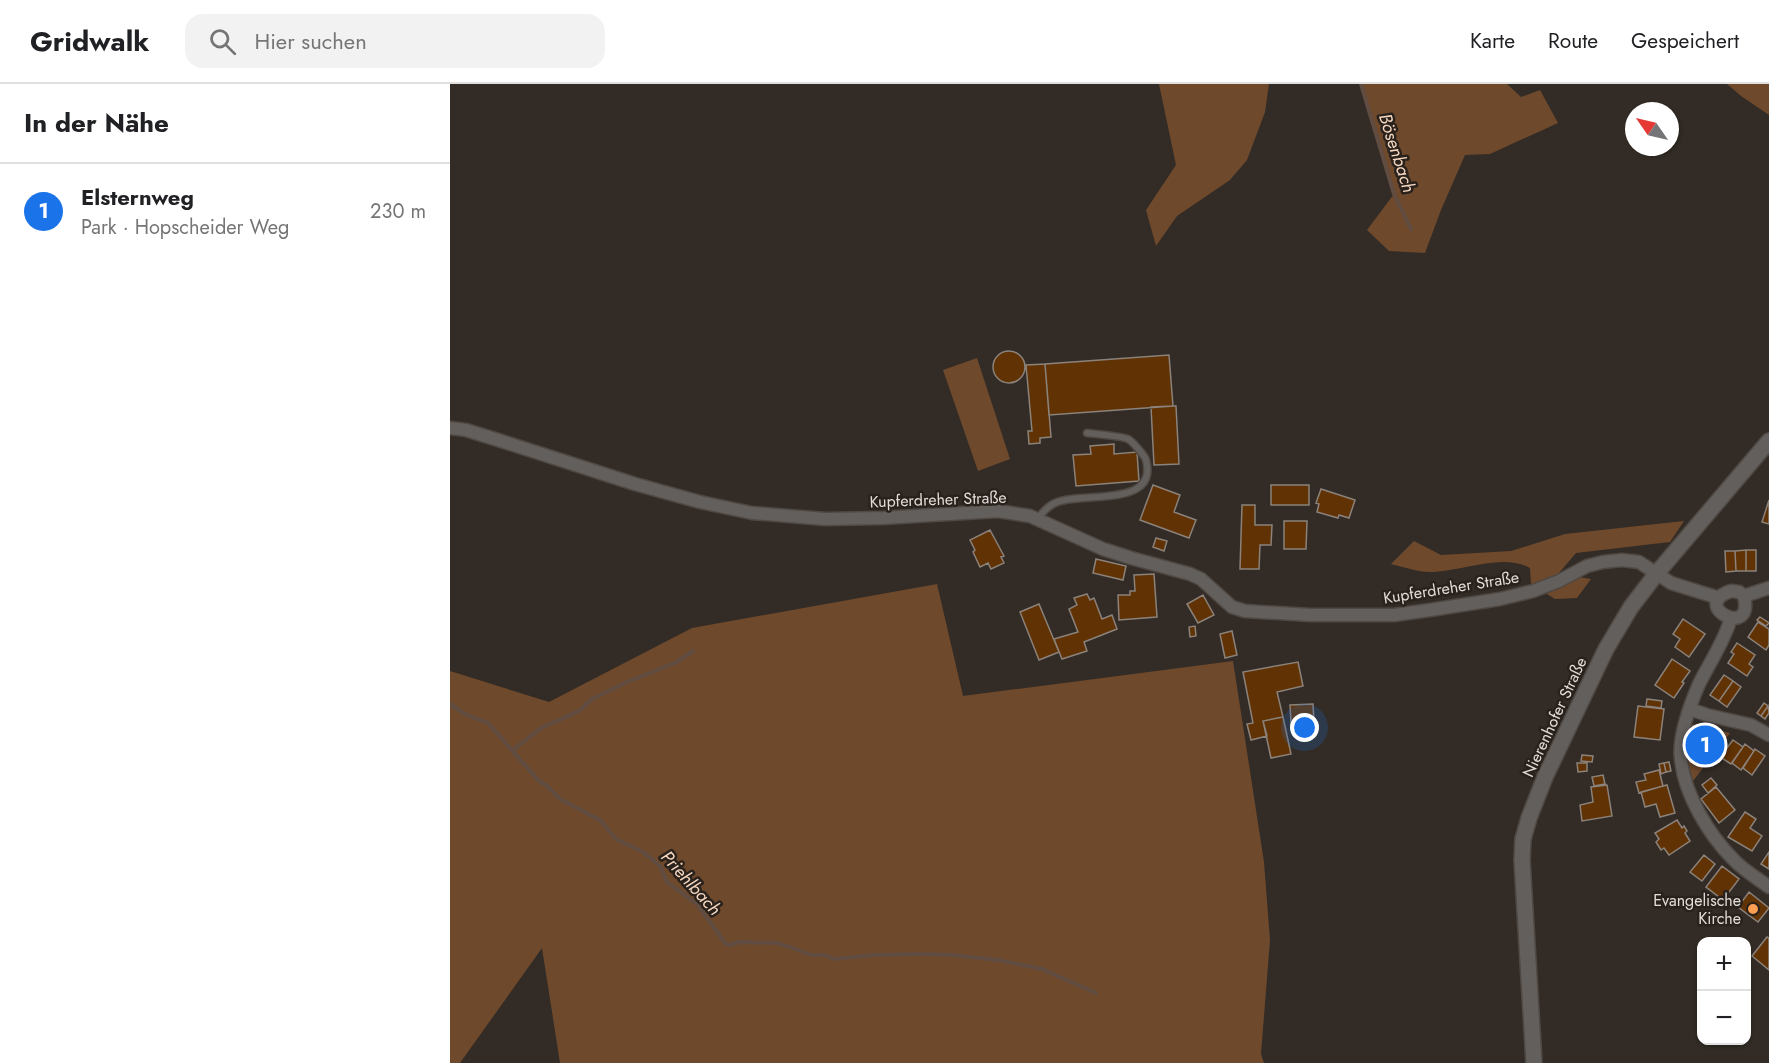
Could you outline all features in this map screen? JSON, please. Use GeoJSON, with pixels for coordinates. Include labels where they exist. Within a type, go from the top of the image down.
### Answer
{"type":"FeatureCollection","features":[{"type":"Feature","properties":{"kind":"street","name":"Kupferdreher Straße"},"geometry":{"type":"LineString","coordinates":[[450,428],[490,437],[635,484],[752,513],[801,518],[854,519],[998,511],[1038,518],[1122,555],[1190,573],[1204,582],[1232,607],[1245,611],[1310,615],[1394,615],[1500,599],[1533,591],[1559,581],[1587,566],[1622,561],[1639,562],[1671,583],[1719,598]]}},
{"type":"Feature","properties":{"kind":"street","name":"Nierenhofer Straße"},"geometry":{"type":"LineString","coordinates":[[1534,1063],[1522,860],[1523,840],[1529,818],[1545,777],[1606,649],[1631,607],[1769,441]]}},
{"type":"Feature","properties":{"kind":"street"},"geometry":{"type":"LineString","coordinates":[[1744,596],[1769,588]]}},
{"type":"Feature","properties":{"kind":"street"},"geometry":{"type":"LineString","coordinates":[[1731,591],[1739,592],[1744,596],[1747,606],[1738,616],[1725,617],[1719,611],[1717,606],[1723,594],[1731,591]]}},
{"type":"Feature","properties":{"kind":"street"},"geometry":{"type":"LineString","coordinates":[[1731,618],[1728,630],[1699,685],[1690,709],[1684,728],[1680,759],[1689,792],[1705,824],[1733,859],[1769,887]]}},
{"type":"Feature","properties":{"kind":"street"},"geometry":{"type":"LineString","coordinates":[[1690,709],[1751,725],[1769,735]]}},
{"type":"Feature","properties":{"kind":"lane"},"geometry":{"type":"LineString","coordinates":[[1038,518],[1055,502],[1121,495],[1139,487],[1144,482],[1148,472],[1146,457],[1128,439],[1087,433]]}},
{"type":"Feature","properties":{"kind":"shaded area"},"geometry":{"type":"Polygon","coordinates":[[[1159,84],[1269,84],[1265,112],[1247,160],[1230,180],[1177,216],[1156,246],[1146,210],[1176,165],[1159,84]]]}},
{"type":"Feature","properties":{"kind":"shaded area"},"geometry":{"type":"Polygon","coordinates":[[[1361,84],[1507,84],[1521,97],[1540,90],[1558,123],[1490,154],[1465,155],[1425,253],[1389,251],[1367,230],[1394,194],[1361,84]]]}},
{"type":"Feature","properties":{"kind":"shaded area"},"geometry":{"type":"Polygon","coordinates":[[[1727,84],[1769,84],[1769,115],[1741,96],[1727,84]]]}},
{"type":"Feature","properties":{"kind":"shaded area"},"geometry":{"type":"Polygon","coordinates":[[[977,358],[1010,459],[978,471],[943,370],[977,358]]]}},
{"type":"Feature","properties":{"kind":"shaded area"},"geometry":{"type":"Polygon","coordinates":[[[1684,521],[1670,542],[1576,553],[1558,574],[1591,579],[1577,598],[1555,599],[1531,584],[1530,568],[1519,564],[1495,562],[1428,572],[1391,564],[1414,541],[1441,555],[1511,551],[1565,534],[1684,521]]]}},
{"type":"Feature","properties":{"kind":"shaded area"},"geometry":{"type":"Polygon","coordinates":[[[937,584],[963,696],[1233,661],[1264,862],[1270,940],[1261,1054],[1264,1063],[560,1063],[542,948],[460,1063],[450,1063],[450,671],[549,702],[692,628],[937,584]]]}},
{"type":"Feature","properties":{"kind":"shaded area"},"geometry":{"type":"Polygon","coordinates":[[[1691,724],[1730,733],[1693,781],[1686,757],[1691,724]]]}},
{"type":"Feature","properties":{"kind":"building"},"geometry":{"type":"Polygon","coordinates":[[[1009,351],[1020,356],[1025,367],[1020,378],[1009,383],[998,378],[993,367],[998,356],[1009,351]]]}},
{"type":"Feature","properties":{"kind":"building"},"geometry":{"type":"Polygon","coordinates":[[[1169,355],[1173,406],[1049,415],[1045,364],[1169,355]]]}},
{"type":"Feature","properties":{"kind":"building"},"geometry":{"type":"Polygon","coordinates":[[[1045,364],[1051,437],[1040,438],[1040,443],[1029,444],[1028,431],[1032,431],[1026,365],[1045,364]]]}},
{"type":"Feature","properties":{"kind":"building"},"geometry":{"type":"Polygon","coordinates":[[[1176,406],[1179,464],[1154,465],[1151,407],[1176,406]]]}},
{"type":"Feature","properties":{"kind":"building"},"geometry":{"type":"Polygon","coordinates":[[[1114,444],[1114,454],[1137,452],[1139,481],[1076,486],[1073,455],[1091,454],[1090,446],[1114,444]]]}},
{"type":"Feature","properties":{"kind":"building"},"geometry":{"type":"Polygon","coordinates":[[[1153,485],[1180,495],[1174,512],[1196,520],[1189,538],[1140,520],[1153,485]]]}},
{"type":"Feature","properties":{"kind":"building"},"geometry":{"type":"Polygon","coordinates":[[[1271,485],[1309,485],[1309,505],[1271,505],[1271,485]]]}},
{"type":"Feature","properties":{"kind":"building"},"geometry":{"type":"Polygon","coordinates":[[[1321,489],[1355,500],[1349,518],[1339,515],[1338,518],[1317,512],[1319,504],[1316,503],[1321,489]]]}},
{"type":"Feature","properties":{"kind":"building"},"geometry":{"type":"Polygon","coordinates":[[[1769,500],[1769,524],[1762,522],[1769,500]]]}},
{"type":"Feature","properties":{"kind":"building"},"geometry":{"type":"Polygon","coordinates":[[[1242,505],[1255,505],[1255,525],[1272,525],[1271,545],[1260,545],[1259,569],[1240,569],[1242,505]]]}},
{"type":"Feature","properties":{"kind":"building"},"geometry":{"type":"Polygon","coordinates":[[[1284,521],[1307,521],[1306,549],[1284,549],[1284,521]]]}},
{"type":"Feature","properties":{"kind":"building"},"geometry":{"type":"Polygon","coordinates":[[[990,530],[1004,556],[1001,557],[1004,563],[991,569],[988,563],[980,567],[970,540],[990,530]]]}},
{"type":"Feature","properties":{"kind":"building"},"geometry":{"type":"Polygon","coordinates":[[[1156,538],[1167,541],[1164,551],[1153,547],[1156,538]]]}},
{"type":"Feature","properties":{"kind":"building"},"geometry":{"type":"Polygon","coordinates":[[[1746,550],[1746,571],[1736,571],[1735,551],[1746,550]]]}},
{"type":"Feature","properties":{"kind":"building"},"geometry":{"type":"Polygon","coordinates":[[[1746,550],[1756,550],[1756,571],[1746,571],[1746,550]]]}},
{"type":"Feature","properties":{"kind":"building"},"geometry":{"type":"Polygon","coordinates":[[[1725,551],[1735,551],[1736,571],[1726,572],[1725,551]]]}},
{"type":"Feature","properties":{"kind":"building"},"geometry":{"type":"Polygon","coordinates":[[[1096,559],[1126,566],[1123,580],[1093,573],[1096,559]]]}},
{"type":"Feature","properties":{"kind":"building"},"geometry":{"type":"Polygon","coordinates":[[[1154,574],[1157,617],[1119,620],[1118,595],[1130,595],[1130,591],[1135,591],[1134,575],[1154,574]]]}},
{"type":"Feature","properties":{"kind":"building"},"geometry":{"type":"Polygon","coordinates":[[[1087,594],[1090,600],[1094,598],[1102,619],[1112,615],[1117,629],[1084,642],[1087,651],[1062,659],[1054,639],[1078,632],[1069,609],[1077,605],[1074,598],[1087,594]]]}},
{"type":"Feature","properties":{"kind":"building"},"geometry":{"type":"Polygon","coordinates":[[[1203,595],[1214,615],[1198,623],[1187,604],[1203,595]]]}},
{"type":"Feature","properties":{"kind":"building"},"geometry":{"type":"Polygon","coordinates":[[[1039,604],[1059,652],[1039,660],[1020,612],[1039,604]]]}},
{"type":"Feature","properties":{"kind":"building"},"geometry":{"type":"Polygon","coordinates":[[[1760,617],[1769,623],[1766,626],[1757,620],[1760,617]]]}},
{"type":"Feature","properties":{"kind":"building"},"geometry":{"type":"Polygon","coordinates":[[[1683,619],[1705,634],[1689,657],[1675,647],[1680,639],[1673,634],[1683,619]]]}},
{"type":"Feature","properties":{"kind":"building"},"geometry":{"type":"Polygon","coordinates":[[[1758,622],[1769,629],[1769,645],[1766,650],[1748,637],[1758,622]]]}},
{"type":"Feature","properties":{"kind":"building"},"geometry":{"type":"Polygon","coordinates":[[[1195,626],[1196,636],[1190,637],[1189,627],[1195,626]]]}},
{"type":"Feature","properties":{"kind":"building"},"geometry":{"type":"Polygon","coordinates":[[[1232,631],[1237,655],[1225,658],[1220,634],[1232,631]]]}},
{"type":"Feature","properties":{"kind":"building"},"geometry":{"type":"Polygon","coordinates":[[[1737,643],[1755,655],[1749,664],[1753,667],[1747,676],[1728,663],[1737,643]]]}},
{"type":"Feature","properties":{"kind":"building"},"geometry":{"type":"Polygon","coordinates":[[[1672,659],[1690,671],[1674,698],[1655,685],[1672,659]]]}},
{"type":"Feature","properties":{"kind":"building"},"geometry":{"type":"Polygon","coordinates":[[[1298,662],[1303,686],[1277,692],[1283,717],[1263,721],[1267,736],[1251,740],[1247,724],[1253,723],[1243,672],[1298,662]]]}},
{"type":"Feature","properties":{"kind":"building"},"geometry":{"type":"Polygon","coordinates":[[[1724,675],[1733,681],[1719,701],[1710,695],[1724,675]]]}},
{"type":"Feature","properties":{"kind":"building"},"geometry":{"type":"Polygon","coordinates":[[[1733,681],[1741,687],[1727,707],[1719,701],[1733,681]]]}},
{"type":"Feature","properties":{"kind":"building"},"geometry":{"type":"Polygon","coordinates":[[[1647,699],[1662,701],[1661,708],[1646,706],[1647,699]]]}},
{"type":"Feature","properties":{"kind":"building"},"geometry":{"type":"Polygon","coordinates":[[[1764,703],[1768,706],[1761,716],[1757,713],[1764,703]]]}},
{"type":"Feature","properties":{"kind":"building"},"geometry":{"type":"Polygon","coordinates":[[[1313,704],[1314,722],[1291,723],[1290,705],[1313,704]]]}},
{"type":"Feature","properties":{"kind":"building"},"geometry":{"type":"Polygon","coordinates":[[[1638,706],[1664,709],[1660,740],[1634,737],[1638,706]]]}},
{"type":"Feature","properties":{"kind":"building"},"geometry":{"type":"Polygon","coordinates":[[[1768,706],[1769,713],[1765,719],[1761,716],[1768,706]]]}},
{"type":"Feature","properties":{"kind":"building"},"geometry":{"type":"Polygon","coordinates":[[[1283,717],[1291,754],[1271,758],[1263,721],[1283,717]]]}},
{"type":"Feature","properties":{"kind":"building"},"geometry":{"type":"Polygon","coordinates":[[[1733,740],[1743,747],[1731,764],[1720,757],[1733,740]]]}},
{"type":"Feature","properties":{"kind":"building"},"geometry":{"type":"Polygon","coordinates":[[[1745,744],[1754,751],[1741,770],[1732,763],[1745,744]]]}},
{"type":"Feature","properties":{"kind":"building"},"geometry":{"type":"Polygon","coordinates":[[[1755,749],[1765,756],[1752,775],[1743,768],[1755,749]]]}},
{"type":"Feature","properties":{"kind":"building"},"geometry":{"type":"Polygon","coordinates":[[[1582,755],[1593,756],[1592,762],[1581,761],[1582,755]]]}},
{"type":"Feature","properties":{"kind":"building"},"geometry":{"type":"Polygon","coordinates":[[[1669,762],[1671,771],[1666,772],[1664,763],[1669,762]]]}},
{"type":"Feature","properties":{"kind":"building"},"geometry":{"type":"Polygon","coordinates":[[[1577,763],[1587,763],[1587,771],[1578,772],[1577,763]]]}},
{"type":"Feature","properties":{"kind":"building"},"geometry":{"type":"Polygon","coordinates":[[[1664,763],[1666,772],[1661,774],[1659,764],[1664,763]]]}},
{"type":"Feature","properties":{"kind":"building"},"geometry":{"type":"Polygon","coordinates":[[[1659,770],[1663,786],[1639,793],[1636,782],[1646,780],[1644,774],[1659,770]]]}},
{"type":"Feature","properties":{"kind":"building"},"geometry":{"type":"Polygon","coordinates":[[[1603,775],[1605,784],[1594,786],[1592,777],[1603,775]]]}},
{"type":"Feature","properties":{"kind":"building"},"geometry":{"type":"Polygon","coordinates":[[[1711,778],[1717,785],[1708,793],[1702,785],[1711,778]]]}},
{"type":"Feature","properties":{"kind":"building"},"geometry":{"type":"Polygon","coordinates":[[[1607,785],[1612,816],[1582,821],[1580,805],[1593,802],[1591,787],[1607,785]]]}},
{"type":"Feature","properties":{"kind":"building"},"geometry":{"type":"Polygon","coordinates":[[[1667,785],[1675,813],[1660,817],[1656,804],[1645,807],[1641,792],[1667,785]]]}},
{"type":"Feature","properties":{"kind":"building"},"geometry":{"type":"Polygon","coordinates":[[[1716,787],[1735,810],[1719,823],[1701,799],[1716,787]]]}},
{"type":"Feature","properties":{"kind":"building"},"geometry":{"type":"Polygon","coordinates":[[[1745,812],[1756,819],[1750,828],[1762,836],[1752,851],[1728,837],[1745,812]]]}},
{"type":"Feature","properties":{"kind":"building"},"geometry":{"type":"Polygon","coordinates":[[[1677,820],[1682,828],[1684,826],[1690,841],[1669,855],[1664,848],[1661,850],[1656,842],[1659,839],[1655,833],[1677,820]]]}},
{"type":"Feature","properties":{"kind":"building"},"geometry":{"type":"Polygon","coordinates":[[[1769,852],[1769,869],[1761,864],[1769,852]]]}},
{"type":"Feature","properties":{"kind":"building"},"geometry":{"type":"Polygon","coordinates":[[[1704,855],[1715,864],[1702,881],[1690,872],[1704,855]]]}},
{"type":"Feature","properties":{"kind":"building"},"geometry":{"type":"Polygon","coordinates":[[[1722,866],[1739,879],[1723,900],[1706,887],[1722,866]]]}},
{"type":"Feature","properties":{"kind":"building"},"geometry":{"type":"Polygon","coordinates":[[[1749,892],[1769,908],[1758,922],[1738,907],[1749,892]]]}},
{"type":"Feature","properties":{"kind":"building"},"geometry":{"type":"Polygon","coordinates":[[[1767,937],[1769,938],[1769,970],[1752,956],[1767,937]]]}},
{"type":"Feature","properties":{"kind":"waterway","name":"Bösenbach"},"geometry":{"type":"LineString","coordinates":[[1361,84],[1394,194],[1411,229]]}},
{"type":"Feature","properties":{"kind":"waterway"},"geometry":{"type":"LineString","coordinates":[[513,750],[541,728],[579,711],[592,699],[675,663],[693,651]]}},
{"type":"Feature","properties":{"kind":"waterway","name":"Priehlbach"},"geometry":{"type":"LineString","coordinates":[[450,704],[465,714],[488,723],[538,780],[560,799],[600,820],[616,839],[643,852],[660,866],[667,882],[697,904],[726,944],[776,943],[811,955],[825,955],[834,959],[921,954],[998,960],[1042,969],[1096,993]]}},
{"type":"Feature","properties":{"kind":"place","name":"Elsternweg"},"geometry":{"type":"Point","coordinates":[1705,745]}},
{"type":"Feature","properties":{"kind":"place","name":"Evangelische Kirche"},"geometry":{"type":"Point","coordinates":[1753,909]}}]}
